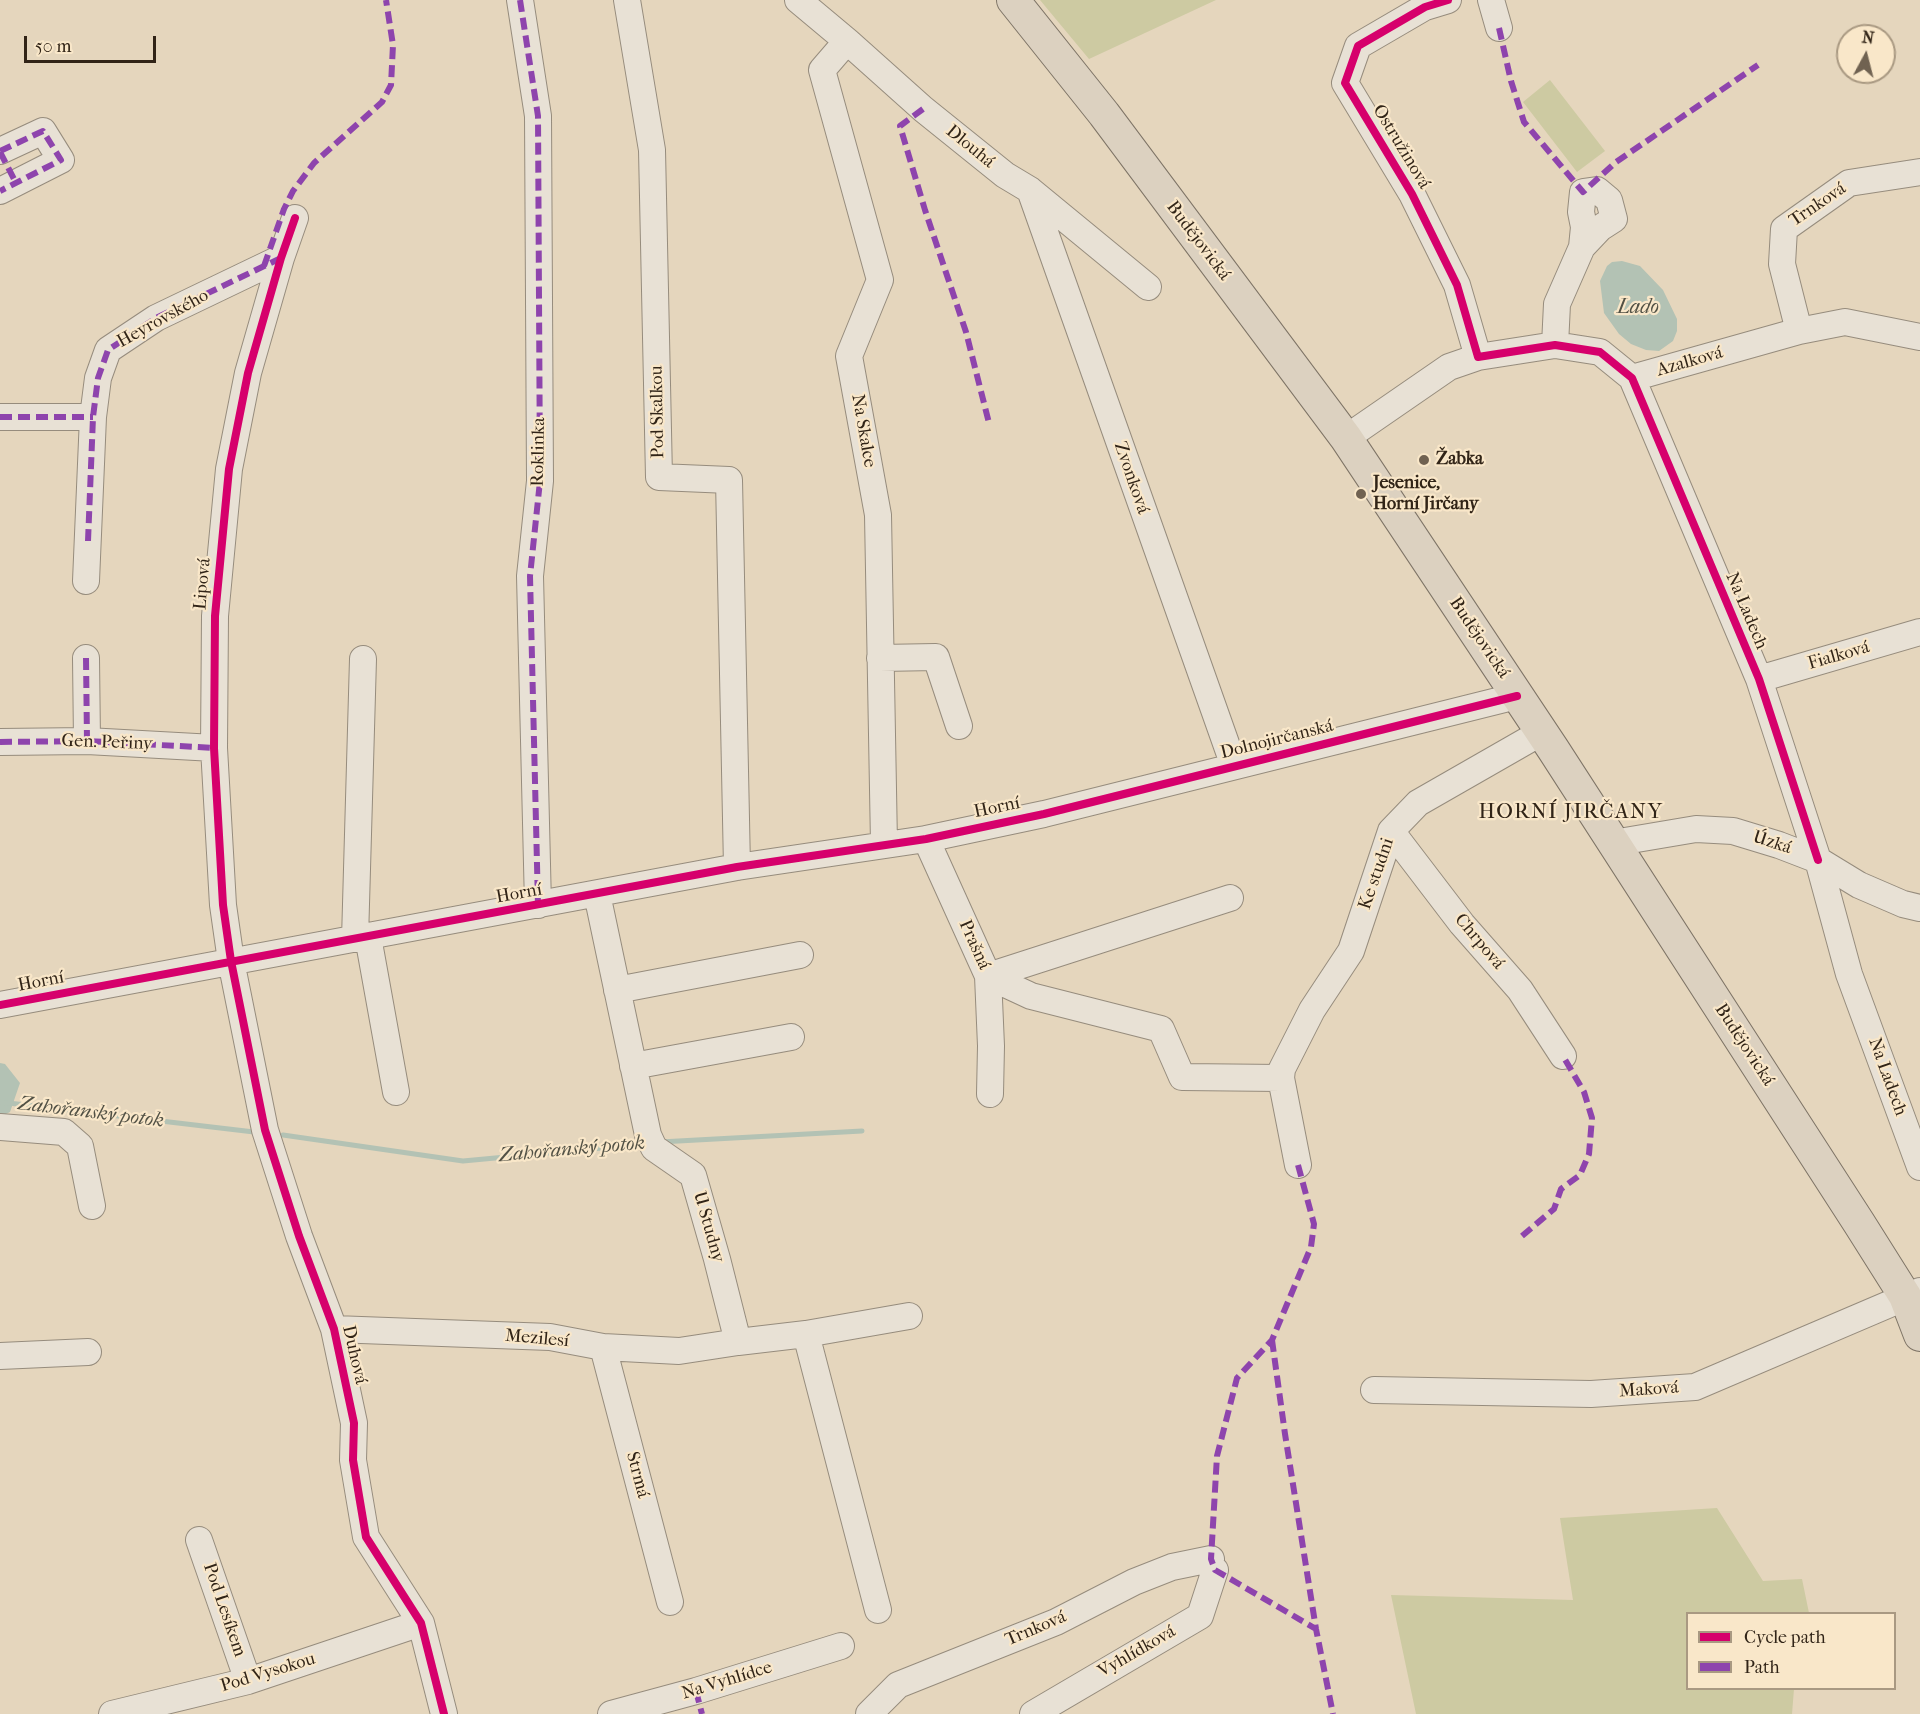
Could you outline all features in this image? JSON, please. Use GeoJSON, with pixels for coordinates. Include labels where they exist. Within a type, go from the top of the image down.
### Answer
{"type":"FeatureCollection","features":[{"type":"Feature","properties":{"kind":"main road","name":"Budějovická"},"geometry":{"type":"LineString","coordinates":[[1013,0],[1104,114],[1346,438],[1913,1293],[1920,1335]]}},
{"type":"Feature","properties":{"kind":"street","name":"Roklinka"},"geometry":{"type":"LineString","coordinates":[[520,0],[538,116],[540,480],[530,576],[538,905]]}},
{"type":"Feature","properties":{"kind":"street","name":"Pod Skalkou"},"geometry":{"type":"LineString","coordinates":[[627,0],[652,150],[659,477],[729,480],[737,867]]}},
{"type":"Feature","properties":{"kind":"street","name":"Dlouhá"},"geometry":{"type":"LineString","coordinates":[[798,0],[923,109],[1005,175],[1030,190],[1148,287]]}},
{"type":"Feature","properties":{"kind":"street","name":"Ostružinová"},"geometry":{"type":"LineString","coordinates":[[1448,0],[1425,7],[1358,46],[1345,83],[1412,194],[1457,285],[1478,357]]}},
{"type":"Feature","properties":{"kind":"street"},"geometry":{"type":"LineString","coordinates":[[1491,0],[1499,28]]}},
{"type":"Feature","properties":{"kind":"street","name":"Na Skalce"},"geometry":{"type":"LineString","coordinates":[[847,41],[822,70],[880,280],[849,356],[878,515],[884,844]]}},
{"type":"Feature","properties":{"kind":"street"},"geometry":{"type":"LineString","coordinates":[[43,131],[61,160],[8,187],[0,151],[43,131]]}},
{"type":"Feature","properties":{"kind":"street","name":"Trnková"},"geometry":{"type":"LineString","coordinates":[[1799,331],[1782,264],[1784,229],[1848,183],[1920,172]]}},
{"type":"Feature","properties":{"kind":"street","name":"Zvonková"},"geometry":{"type":"LineString","coordinates":[[1030,190],[1234,766]]}},
{"type":"Feature","properties":{"kind":"street"},"geometry":{"type":"LineString","coordinates":[[1556,345],[1557,303],[1582,247],[1583,192]]}},
{"type":"Feature","properties":{"kind":"street","name":"Lipová"},"geometry":{"type":"LineString","coordinates":[[231,961],[222,905],[214,748],[215,616],[229,469],[248,373],[294,218]]}},
{"type":"Feature","properties":{"kind":"street","name":"Heyrovského"},"geometry":{"type":"LineString","coordinates":[[86,581],[93,417],[98,378],[108,350],[156,318],[281,258]]}},
{"type":"Feature","properties":{"kind":"street","name":"Azalková"},"geometry":{"type":"LineString","coordinates":[[1346,438],[1449,368],[1478,357],[1556,345],[1600,352],[1632,378],[1799,331],[1845,322],[1920,337]]}},
{"type":"Feature","properties":{"kind":"street","name":"Na Ladech"},"geometry":{"type":"LineString","coordinates":[[1632,378],[1758,679],[1818,860],[1848,974],[1920,1167]]}},
{"type":"Feature","properties":{"kind":"street"},"geometry":{"type":"LineString","coordinates":[[0,417],[93,417]]}},
{"type":"Feature","properties":{"kind":"street","name":"Fialková"},"geometry":{"type":"LineString","coordinates":[[1758,679],[1920,632]]}},
{"type":"Feature","properties":{"kind":"street"},"geometry":{"type":"LineString","coordinates":[[880,658],[936,657],[959,726]]}},
{"type":"Feature","properties":{"kind":"street"},"geometry":{"type":"LineString","coordinates":[[86,658],[87,741]]}},
{"type":"Feature","properties":{"kind":"street"},"geometry":{"type":"LineString","coordinates":[[363,659],[362,938],[396,1092]]}},
{"type":"Feature","properties":{"kind":"street","name":"Dolnojirčanská"},"geometry":{"type":"LineString","coordinates":[[1044,814],[1517,696]]}},
{"type":"Feature","properties":{"kind":"street","name":"Ke studni"},"geometry":{"type":"LineString","coordinates":[[1281,1078],[1282,1069],[1306,1021],[1352,951],[1391,831],[1418,803],[1542,732]]}},
{"type":"Feature","properties":{"kind":"street","name":"Gen. Peřiny"},"geometry":{"type":"LineString","coordinates":[[0,742],[87,741],[214,748]]}},
{"type":"Feature","properties":{"kind":"street","name":"Horní"},"geometry":{"type":"LineString","coordinates":[[0,1005],[737,867],[926,838],[1044,814]]}},
{"type":"Feature","properties":{"kind":"street","name":"Úzká"},"geometry":{"type":"LineString","coordinates":[[1613,843],[1696,829],[1733,831],[1818,860],[1859,885],[1903,904],[1920,908]]}},
{"type":"Feature","properties":{"kind":"street","name":"Chrpová"},"geometry":{"type":"LineString","coordinates":[[1391,831],[1462,924],[1520,990],[1563,1056]]}},
{"type":"Feature","properties":{"kind":"street","name":"Prašná"},"geometry":{"type":"LineString","coordinates":[[926,838],[988,976],[991,1046],[990,1094]]}},
{"type":"Feature","properties":{"kind":"street","name":"U Studny"},"geometry":{"type":"LineString","coordinates":[[597,894],[651,1142],[693,1175],[738,1342]]}},
{"type":"Feature","properties":{"kind":"street"},"geometry":{"type":"LineString","coordinates":[[988,976],[1230,898]]}},
{"type":"Feature","properties":{"kind":"street"},"geometry":{"type":"LineString","coordinates":[[617,990],[800,955]]}},
{"type":"Feature","properties":{"kind":"street","name":"Duhová"},"geometry":{"type":"LineString","coordinates":[[231,961],[265,1130],[299,1236],[334,1329],[354,1423],[353,1460],[366,1537],[421,1623],[444,1714]]}},
{"type":"Feature","properties":{"kind":"street"},"geometry":{"type":"LineString","coordinates":[[988,976],[1031,996],[1161,1029],[1182,1077],[1281,1078],[1298,1165]]}},
{"type":"Feature","properties":{"kind":"street"},"geometry":{"type":"LineString","coordinates":[[633,1066],[791,1037]]}},
{"type":"Feature","properties":{"kind":"street"},"geometry":{"type":"LineString","coordinates":[[0,1127],[64,1132],[80,1146],[92,1206]]}},
{"type":"Feature","properties":{"kind":"street","name":"Maková"},"geometry":{"type":"LineString","coordinates":[[1374,1390],[1591,1394],[1695,1387],[1913,1293]]}},
{"type":"Feature","properties":{"kind":"street"},"geometry":{"type":"LineString","coordinates":[[738,1342],[806,1334],[909,1316]]}},
{"type":"Feature","properties":{"kind":"street","name":"Mezilesí"},"geometry":{"type":"LineString","coordinates":[[334,1329],[550,1337],[603,1347],[679,1351],[738,1342]]}},
{"type":"Feature","properties":{"kind":"street"},"geometry":{"type":"LineString","coordinates":[[806,1334],[878,1610]]}},
{"type":"Feature","properties":{"kind":"street","name":"Strmá"},"geometry":{"type":"LineString","coordinates":[[603,1347],[670,1602]]}},
{"type":"Feature","properties":{"kind":"street"},"geometry":{"type":"LineString","coordinates":[[0,1356],[88,1352]]}},
{"type":"Feature","properties":{"kind":"street","name":"Pod Lesíkem"},"geometry":{"type":"LineString","coordinates":[[199,1540],[248,1681]]}},
{"type":"Feature","properties":{"kind":"street","name":"Trnková"},"geometry":{"type":"LineString","coordinates":[[869,1714],[898,1685],[1056,1622],[1134,1582],[1172,1568],[1213,1564]]}},
{"type":"Feature","properties":{"kind":"street","name":"Vyhlídková"},"geometry":{"type":"LineString","coordinates":[[1033,1714],[1200,1616],[1213,1564]]}},
{"type":"Feature","properties":{"kind":"street","name":"Pod Vysokou"},"geometry":{"type":"LineString","coordinates":[[112,1714],[248,1681],[421,1623]]}},
{"type":"Feature","properties":{"kind":"street","name":"Na Vyhlídce"},"geometry":{"type":"LineString","coordinates":[[611,1714],[696,1691],[842,1646]]}},
{"type":"Feature","properties":{"kind":"shaded area"},"geometry":{"type":"Polygon","coordinates":[[[1040,0],[1216,0],[1089,59],[1040,0]]]}},
{"type":"Feature","properties":{"kind":"shaded area"},"geometry":{"type":"Polygon","coordinates":[[[1550,80],[1605,151],[1577,172],[1523,102],[1550,80]]]}},
{"type":"Feature","properties":{"kind":"shaded area"},"geometry":{"type":"Polygon","coordinates":[[[1717,1508],[1763,1581],[1802,1579],[1809,1612],[1686,1612],[1686,1690],[1794,1690],[1792,1714],[1416,1714],[1391,1595],[1573,1600],[1560,1518],[1717,1508]]]}},
{"type":"Feature","properties":{"kind":"water","name":"Lado"},"geometry":{"type":"Polygon","coordinates":[[[1622,261],[1640,266],[1663,290],[1677,319],[1677,331],[1673,341],[1659,351],[1646,350],[1631,344],[1619,334],[1604,313],[1600,281],[1607,266],[1612,262],[1622,261]]]}},
{"type":"Feature","properties":{"kind":"water"},"geometry":{"type":"Polygon","coordinates":[[[0,1063],[5,1064],[20,1083],[10,1112],[0,1117],[0,1063]]]}},
{"type":"Feature","properties":{"kind":"waterway","name":"Zahořanský potok"},"geometry":{"type":"LineString","coordinates":[[0,1102],[254,1132]]}},
{"type":"Feature","properties":{"kind":"waterway","name":"Zahořanský potok"},"geometry":{"type":"LineString","coordinates":[[660,1142],[862,1131]]}},
{"type":"Feature","properties":{"kind":"waterway","name":"Zahořanský potok"},"geometry":{"type":"LineString","coordinates":[[283,1135],[463,1161],[645,1144]]}},
{"type":"Feature","properties":{"kind":"marked path"},"geometry":{"type":"LineString","coordinates":[[264,266],[284,209],[293,191],[314,163],[382,102],[391,85],[393,45],[386,0]]}},
{"type":"Feature","properties":{"kind":"marked path"},"geometry":{"type":"LineString","coordinates":[[520,0],[538,116],[540,481],[530,576],[538,905]]}},
{"type":"Feature","properties":{"kind":"marked path"},"geometry":{"type":"LineString","coordinates":[[1499,28],[1511,81],[1524,122],[1583,192],[1616,162],[1758,65]]}},
{"type":"Feature","properties":{"kind":"marked path"},"geometry":{"type":"LineString","coordinates":[[923,109],[900,126],[925,210],[966,332],[989,423]]}},
{"type":"Feature","properties":{"kind":"marked path"},"geometry":{"type":"LineString","coordinates":[[0,151],[43,131],[61,160],[0,191]]}},
{"type":"Feature","properties":{"kind":"marked path"},"geometry":{"type":"LineString","coordinates":[[0,152],[16,183]]}},
{"type":"Feature","properties":{"kind":"marked path"},"geometry":{"type":"LineString","coordinates":[[88,541],[93,417],[98,378],[108,350],[156,318],[281,258]]}},
{"type":"Feature","properties":{"kind":"marked path"},"geometry":{"type":"LineString","coordinates":[[0,417],[93,417]]}},
{"type":"Feature","properties":{"kind":"marked path"},"geometry":{"type":"LineString","coordinates":[[86,658],[87,741]]}},
{"type":"Feature","properties":{"kind":"marked path"},"geometry":{"type":"LineString","coordinates":[[0,742],[87,741],[214,748]]}},
{"type":"Feature","properties":{"kind":"marked path"},"geometry":{"type":"LineString","coordinates":[[1522,1236],[1554,1209],[1561,1189],[1580,1175],[1589,1154],[1592,1118],[1584,1092],[1563,1056]]}},
{"type":"Feature","properties":{"kind":"marked path"},"geometry":{"type":"LineString","coordinates":[[1298,1165],[1314,1224],[1311,1247],[1272,1340],[1237,1378],[1217,1456],[1211,1559],[1215,1570],[1316,1629]]}},
{"type":"Feature","properties":{"kind":"marked path"},"geometry":{"type":"LineString","coordinates":[[1272,1340],[1316,1629],[1333,1714]]}},
{"type":"Feature","properties":{"kind":"marked path"},"geometry":{"type":"LineString","coordinates":[[696,1691],[702,1714]]}},
{"type":"Feature","properties":{"kind":"cycle path"},"geometry":{"type":"LineString","coordinates":[[1448,0],[1425,7],[1358,46],[1345,83],[1412,194],[1457,285],[1478,357],[1555,345],[1600,352],[1632,378],[1759,679],[1818,860]]}},
{"type":"Feature","properties":{"kind":"cycle path"},"geometry":{"type":"LineString","coordinates":[[295,218],[248,373],[229,469],[215,616],[214,748],[223,905],[231,961],[265,1130],[299,1236],[334,1329],[354,1423],[353,1460],[366,1537],[421,1623],[444,1714]]}},
{"type":"Feature","properties":{"kind":"cycle path"},"geometry":{"type":"LineString","coordinates":[[0,1005],[737,867],[926,839],[1044,814],[1517,696]]}},
{"type":"Feature","properties":{"kind":"place","name":"Žabka"},"geometry":{"type":"Point","coordinates":[1424,460]}},
{"type":"Feature","properties":{"kind":"place","name":"Jesenice, Horní Jirčany"},"geometry":{"type":"Point","coordinates":[1361,494]}},
{"type":"Feature","properties":{"kind":"district","name":"HORNÍ JIRČANY"},"geometry":{"type":"Point","coordinates":[1571,813]}}]}
